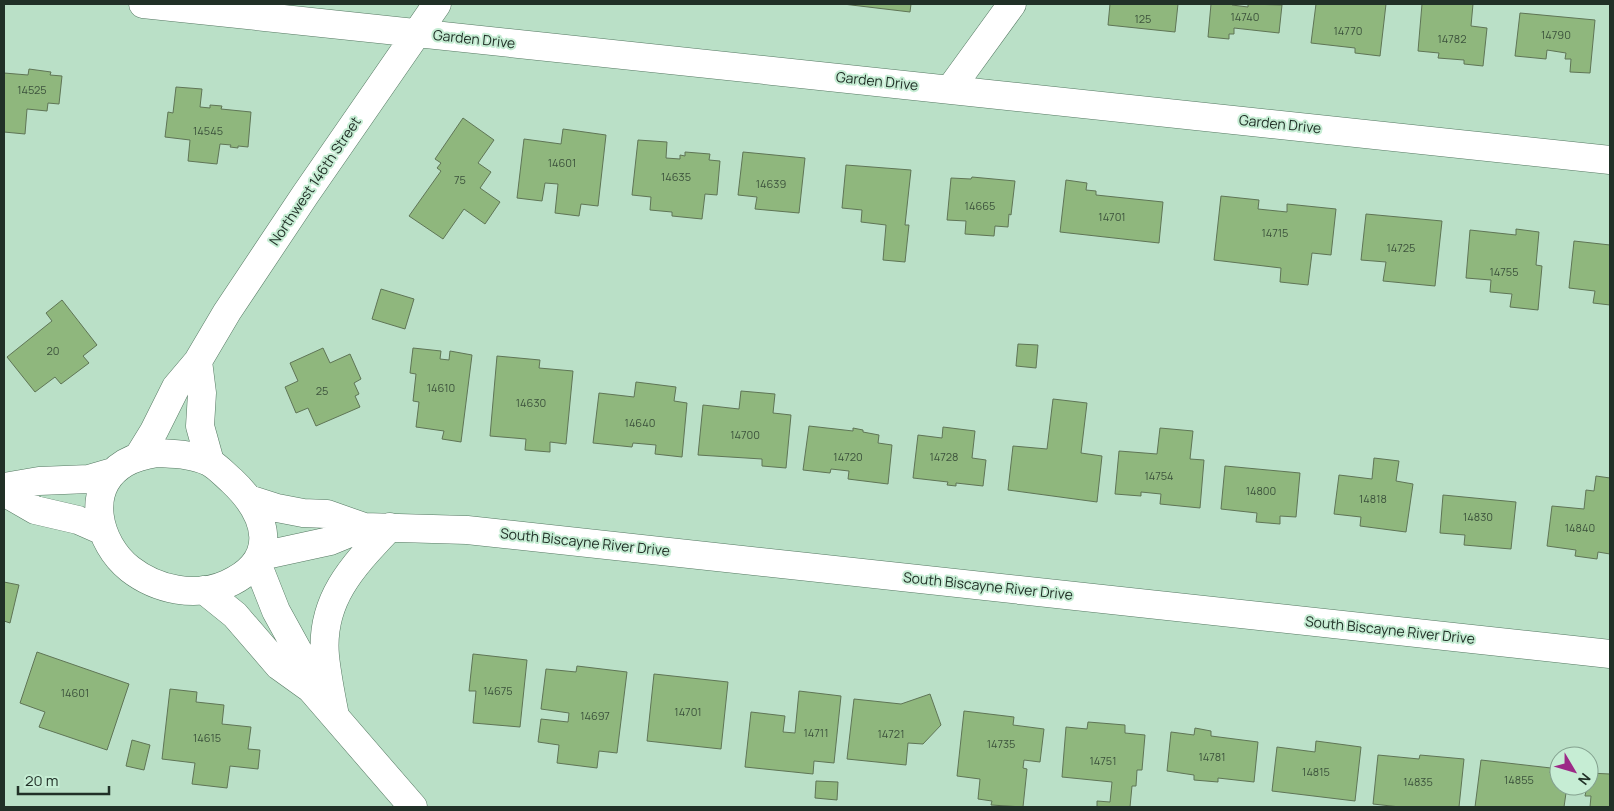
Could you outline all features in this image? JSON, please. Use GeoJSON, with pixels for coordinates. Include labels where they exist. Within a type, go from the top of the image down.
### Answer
{"type":"FeatureCollection","features":[{"type":"Feature","properties":{"kind":"street","name":"Garden Drive"},"geometry":{"type":"LineString","coordinates":[[143,4],[951,88],[1610,160]]}},
{"type":"Feature","properties":{"kind":"street","name":"Northwest 146th Street"},"geometry":{"type":"LineString","coordinates":[[138,457],[154,431],[176,387],[198,361],[238,295],[437,4]]}},
{"type":"Feature","properties":{"kind":"street"},"geometry":{"type":"LineString","coordinates":[[951,88],[1012,4]]}},
{"type":"Feature","properties":{"kind":"street"},"geometry":{"type":"LineString","coordinates":[[198,361],[202,393],[200,426],[210,462]]}},
{"type":"Feature","properties":{"kind":"street"},"geometry":{"type":"LineString","coordinates":[[4,487],[39,480],[89,479],[113,472],[138,457],[157,453],[195,457],[210,462],[249,499],[258,517],[263,532],[259,559],[276,611],[298,651],[311,689]]}},
{"type":"Feature","properties":{"kind":"street"},"geometry":{"type":"LineString","coordinates":[[113,472],[104,486],[99,500],[100,516],[104,531],[108,543],[117,557],[130,569],[147,580],[165,587],[185,591],[220,588],[232,582],[259,559]]}},
{"type":"Feature","properties":{"kind":"street"},"geometry":{"type":"LineString","coordinates":[[4,492],[35,510],[78,520],[104,531]]}},
{"type":"Feature","properties":{"kind":"street","name":"South Biscayne River Drive"},"geometry":{"type":"LineString","coordinates":[[249,499],[277,508],[303,513],[327,514],[377,527],[467,530],[1610,654]]}},
{"type":"Feature","properties":{"kind":"street"},"geometry":{"type":"LineString","coordinates":[[335,716],[325,654],[326,630],[331,607],[337,591],[377,527]]}},
{"type":"Feature","properties":{"kind":"street","name":"South Biscayne River Drive"},"geometry":{"type":"LineString","coordinates":[[259,559],[377,527]]}},
{"type":"Feature","properties":{"kind":"street"},"geometry":{"type":"LineString","coordinates":[[204,590],[235,615],[278,666],[311,689],[412,807]]}},
{"type":"Feature","properties":{"kind":"building"},"geometry":{"type":"Polygon","coordinates":[[[843,4],[911,4],[910,12],[843,4]]]}},
{"type":"Feature","properties":{"kind":"building"},"geometry":{"type":"Polygon","coordinates":[[[1110,4],[1178,4],[1175,32],[1108,25],[1110,4]]]}},
{"type":"Feature","properties":{"kind":"building"},"geometry":{"type":"Polygon","coordinates":[[[1211,4],[1232,4],[1248,7],[1248,4],[1282,5],[1279,33],[1234,28],[1234,34],[1229,34],[1229,39],[1208,37],[1211,4]]]}},
{"type":"Feature","properties":{"kind":"building"},"geometry":{"type":"Polygon","coordinates":[[[1316,4],[1386,4],[1380,56],[1355,53],[1355,48],[1311,43],[1316,4]]]}},
{"type":"Feature","properties":{"kind":"building"},"geometry":{"type":"Polygon","coordinates":[[[1422,4],[1473,4],[1471,26],[1487,28],[1483,66],[1464,64],[1464,60],[1438,58],[1439,53],[1418,51],[1422,4]]]}},
{"type":"Feature","properties":{"kind":"building"},"geometry":{"type":"Polygon","coordinates":[[[1520,13],[1595,20],[1590,73],[1570,72],[1571,59],[1565,59],[1566,53],[1547,50],[1546,59],[1515,56],[1520,13]]]}},
{"type":"Feature","properties":{"kind":"building"},"geometry":{"type":"Polygon","coordinates":[[[29,69],[51,72],[50,75],[62,76],[59,104],[48,103],[47,111],[27,109],[25,134],[4,132],[4,73],[28,75],[29,69]]]}},
{"type":"Feature","properties":{"kind":"building"},"geometry":{"type":"Polygon","coordinates":[[[176,87],[202,89],[200,107],[210,108],[210,105],[222,106],[221,109],[251,112],[248,147],[238,146],[238,148],[220,144],[217,164],[188,161],[190,140],[165,137],[168,112],[173,113],[176,87]]]}},
{"type":"Feature","properties":{"kind":"building"},"geometry":{"type":"Polygon","coordinates":[[[463,118],[494,140],[478,163],[491,172],[480,188],[500,202],[485,224],[464,209],[443,239],[409,216],[441,171],[437,168],[441,163],[435,159],[463,118]]]}},
{"type":"Feature","properties":{"kind":"building"},"geometry":{"type":"Polygon","coordinates":[[[563,129],[606,135],[598,206],[581,204],[579,216],[555,213],[558,184],[545,183],[542,201],[517,198],[524,139],[561,144],[563,129]]]}},
{"type":"Feature","properties":{"kind":"building"},"geometry":{"type":"Polygon","coordinates":[[[638,140],[667,142],[666,158],[680,159],[680,155],[685,156],[685,152],[710,154],[709,160],[720,161],[717,195],[705,194],[702,219],[672,216],[672,212],[650,210],[651,197],[632,195],[638,140]]]}},
{"type":"Feature","properties":{"kind":"building"},"geometry":{"type":"Polygon","coordinates":[[[743,152],[805,158],[799,213],[755,209],[757,197],[738,195],[743,152]]]}},
{"type":"Feature","properties":{"kind":"building"},"geometry":{"type":"Polygon","coordinates":[[[846,165],[911,170],[905,225],[909,225],[905,262],[883,260],[886,225],[861,222],[862,210],[842,208],[846,165]]]}},
{"type":"Feature","properties":{"kind":"building"},"geometry":{"type":"Polygon","coordinates":[[[972,177],[1015,181],[1008,227],[995,226],[994,236],[965,234],[966,221],[947,220],[951,178],[971,179],[972,177]]]}},
{"type":"Feature","properties":{"kind":"building"},"geometry":{"type":"Polygon","coordinates":[[[1066,180],[1087,183],[1086,190],[1096,191],[1096,195],[1163,202],[1159,243],[1060,232],[1066,180]]]}},
{"type":"Feature","properties":{"kind":"building"},"geometry":{"type":"Polygon","coordinates":[[[1221,196],[1259,200],[1258,209],[1287,212],[1287,204],[1336,209],[1331,255],[1312,253],[1308,285],[1280,282],[1281,268],[1214,260],[1221,196]]]}},
{"type":"Feature","properties":{"kind":"building"},"geometry":{"type":"Polygon","coordinates":[[[1366,214],[1442,221],[1435,286],[1383,281],[1386,262],[1361,260],[1366,214]]]}},
{"type":"Feature","properties":{"kind":"building"},"geometry":{"type":"Polygon","coordinates":[[[1516,229],[1539,232],[1536,265],[1542,266],[1538,310],[1510,307],[1512,294],[1490,292],[1491,280],[1466,278],[1470,230],[1516,235],[1516,229]]]}},
{"type":"Feature","properties":{"kind":"building"},"geometry":{"type":"Polygon","coordinates":[[[1574,241],[1610,245],[1610,305],[1593,303],[1595,291],[1569,288],[1574,241]]]}},
{"type":"Feature","properties":{"kind":"building"},"geometry":{"type":"Polygon","coordinates":[[[381,289],[414,299],[405,329],[372,319],[381,289]]]}},
{"type":"Feature","properties":{"kind":"building"},"geometry":{"type":"Polygon","coordinates":[[[62,300],[97,345],[83,356],[89,363],[61,384],[55,377],[35,392],[7,357],[52,321],[46,313],[62,300]]]}},
{"type":"Feature","properties":{"kind":"building"},"geometry":{"type":"Polygon","coordinates":[[[1018,344],[1038,345],[1036,368],[1016,366],[1018,344]]]}},
{"type":"Feature","properties":{"kind":"building"},"geometry":{"type":"Polygon","coordinates":[[[323,348],[330,363],[350,354],[361,379],[354,383],[359,394],[355,396],[360,407],[316,426],[308,408],[296,413],[285,387],[298,381],[290,363],[323,348]]]}},
{"type":"Feature","properties":{"kind":"building"},"geometry":{"type":"Polygon","coordinates":[[[413,348],[441,351],[440,359],[449,360],[450,351],[472,355],[461,442],[442,439],[444,431],[416,427],[419,402],[413,401],[416,374],[410,373],[413,348]]]}},
{"type":"Feature","properties":{"kind":"building"},"geometry":{"type":"Polygon","coordinates":[[[497,356],[540,360],[539,368],[573,371],[566,444],[550,442],[550,452],[525,450],[526,439],[490,436],[497,356]]]}},
{"type":"Feature","properties":{"kind":"building"},"geometry":{"type":"Polygon","coordinates":[[[636,382],[676,387],[674,401],[687,403],[682,457],[655,454],[656,445],[633,443],[632,447],[593,443],[599,393],[634,397],[636,382]]]}},
{"type":"Feature","properties":{"kind":"building"},"geometry":{"type":"Polygon","coordinates":[[[741,391],[775,394],[773,413],[791,415],[786,468],[762,466],[762,459],[698,455],[703,405],[739,409],[741,391]]]}},
{"type":"Feature","properties":{"kind":"building"},"geometry":{"type":"Polygon","coordinates":[[[1053,399],[1087,403],[1081,453],[1102,456],[1097,502],[1008,490],[1013,446],[1047,449],[1053,399]]]}},
{"type":"Feature","properties":{"kind":"building"},"geometry":{"type":"Polygon","coordinates":[[[809,426],[853,431],[853,428],[879,435],[878,443],[892,445],[888,484],[848,479],[849,471],[831,469],[830,473],[803,470],[809,426]]]}},
{"type":"Feature","properties":{"kind":"building"},"geometry":{"type":"Polygon","coordinates":[[[943,427],[975,431],[972,458],[986,460],[983,486],[956,483],[956,486],[947,485],[948,482],[913,478],[918,435],[942,438],[943,427]]]}},
{"type":"Feature","properties":{"kind":"building"},"geometry":{"type":"Polygon","coordinates":[[[1160,428],[1193,431],[1190,459],[1204,460],[1200,508],[1160,504],[1161,494],[1141,492],[1141,496],[1115,494],[1119,451],[1157,454],[1160,428]]]}},
{"type":"Feature","properties":{"kind":"building"},"geometry":{"type":"Polygon","coordinates":[[[1374,458],[1399,461],[1396,481],[1413,484],[1406,532],[1360,526],[1361,517],[1334,514],[1339,475],[1372,479],[1374,458]]]}},
{"type":"Feature","properties":{"kind":"building"},"geometry":{"type":"Polygon","coordinates":[[[1225,466],[1300,473],[1296,517],[1280,516],[1280,524],[1256,522],[1257,513],[1221,509],[1225,466]]]}},
{"type":"Feature","properties":{"kind":"building"},"geometry":{"type":"Polygon","coordinates":[[[1596,476],[1610,478],[1610,554],[1598,552],[1597,559],[1575,556],[1576,550],[1547,546],[1552,506],[1584,509],[1586,490],[1594,491],[1596,476]]]}},
{"type":"Feature","properties":{"kind":"building"},"geometry":{"type":"Polygon","coordinates":[[[1443,495],[1516,502],[1511,549],[1464,545],[1465,535],[1440,533],[1443,495]]]}},
{"type":"Feature","properties":{"kind":"building"},"geometry":{"type":"Polygon","coordinates":[[[4,582],[19,585],[10,623],[4,621],[4,582]]]}},
{"type":"Feature","properties":{"kind":"building"},"geometry":{"type":"Polygon","coordinates":[[[37,652],[129,684],[107,750],[39,727],[45,712],[20,703],[37,652]]]}},
{"type":"Feature","properties":{"kind":"building"},"geometry":{"type":"Polygon","coordinates":[[[473,654],[527,660],[520,727],[473,723],[476,691],[469,691],[473,654]]]}},
{"type":"Feature","properties":{"kind":"building"},"geometry":{"type":"Polygon","coordinates":[[[577,666],[627,672],[617,753],[599,751],[597,768],[557,763],[559,745],[538,742],[541,719],[568,722],[569,713],[541,709],[546,669],[576,672],[577,666]]]}},
{"type":"Feature","properties":{"kind":"building"},"geometry":{"type":"Polygon","coordinates":[[[654,674],[728,682],[721,749],[647,741],[654,674]]]}},
{"type":"Feature","properties":{"kind":"building"},"geometry":{"type":"Polygon","coordinates":[[[170,689],[197,692],[196,702],[224,705],[222,724],[251,727],[248,749],[260,750],[258,769],[230,766],[227,788],[192,784],[195,763],[162,759],[170,689]]]}},
{"type":"Feature","properties":{"kind":"building"},"geometry":{"type":"Polygon","coordinates":[[[799,691],[841,696],[834,763],[814,761],[813,774],[745,767],[751,712],[785,716],[783,732],[795,733],[799,691]]]}},
{"type":"Feature","properties":{"kind":"building"},"geometry":{"type":"Polygon","coordinates":[[[930,694],[941,725],[923,744],[908,743],[906,765],[847,759],[854,699],[901,704],[930,694]]]}},
{"type":"Feature","properties":{"kind":"building"},"geometry":{"type":"Polygon","coordinates":[[[964,711],[1014,717],[1013,725],[1044,729],[1040,762],[1024,760],[1023,768],[1027,769],[1023,807],[991,805],[992,801],[978,799],[980,779],[957,776],[964,711]]]}},
{"type":"Feature","properties":{"kind":"building"},"geometry":{"type":"Polygon","coordinates":[[[1088,722],[1125,725],[1125,733],[1145,735],[1142,770],[1137,770],[1136,786],[1132,786],[1130,807],[1097,807],[1097,801],[1110,802],[1112,782],[1062,777],[1066,727],[1087,729],[1088,722]]]}},
{"type":"Feature","properties":{"kind":"building"},"geometry":{"type":"Polygon","coordinates":[[[1195,728],[1211,731],[1211,736],[1258,742],[1254,782],[1218,778],[1218,782],[1194,780],[1194,775],[1167,771],[1171,732],[1194,735],[1195,728]]]}},
{"type":"Feature","properties":{"kind":"building"},"geometry":{"type":"Polygon","coordinates":[[[132,740],[150,745],[144,770],[126,766],[132,740]]]}},
{"type":"Feature","properties":{"kind":"building"},"geometry":{"type":"Polygon","coordinates":[[[1316,741],[1361,747],[1355,801],[1272,791],[1277,747],[1315,752],[1316,741]]]}},
{"type":"Feature","properties":{"kind":"building"},"geometry":{"type":"Polygon","coordinates":[[[1378,755],[1419,759],[1420,755],[1464,759],[1459,807],[1400,807],[1373,804],[1378,755]]]}},
{"type":"Feature","properties":{"kind":"building"},"geometry":{"type":"Polygon","coordinates":[[[1481,760],[1549,768],[1549,796],[1566,796],[1564,807],[1475,807],[1481,760]]]}},
{"type":"Feature","properties":{"kind":"building"},"geometry":{"type":"Polygon","coordinates":[[[1599,773],[1610,774],[1610,807],[1590,807],[1591,796],[1599,796],[1599,773]]]}},
{"type":"Feature","properties":{"kind":"building"},"geometry":{"type":"Polygon","coordinates":[[[816,781],[838,782],[837,800],[815,798],[816,781]]]}}]}
